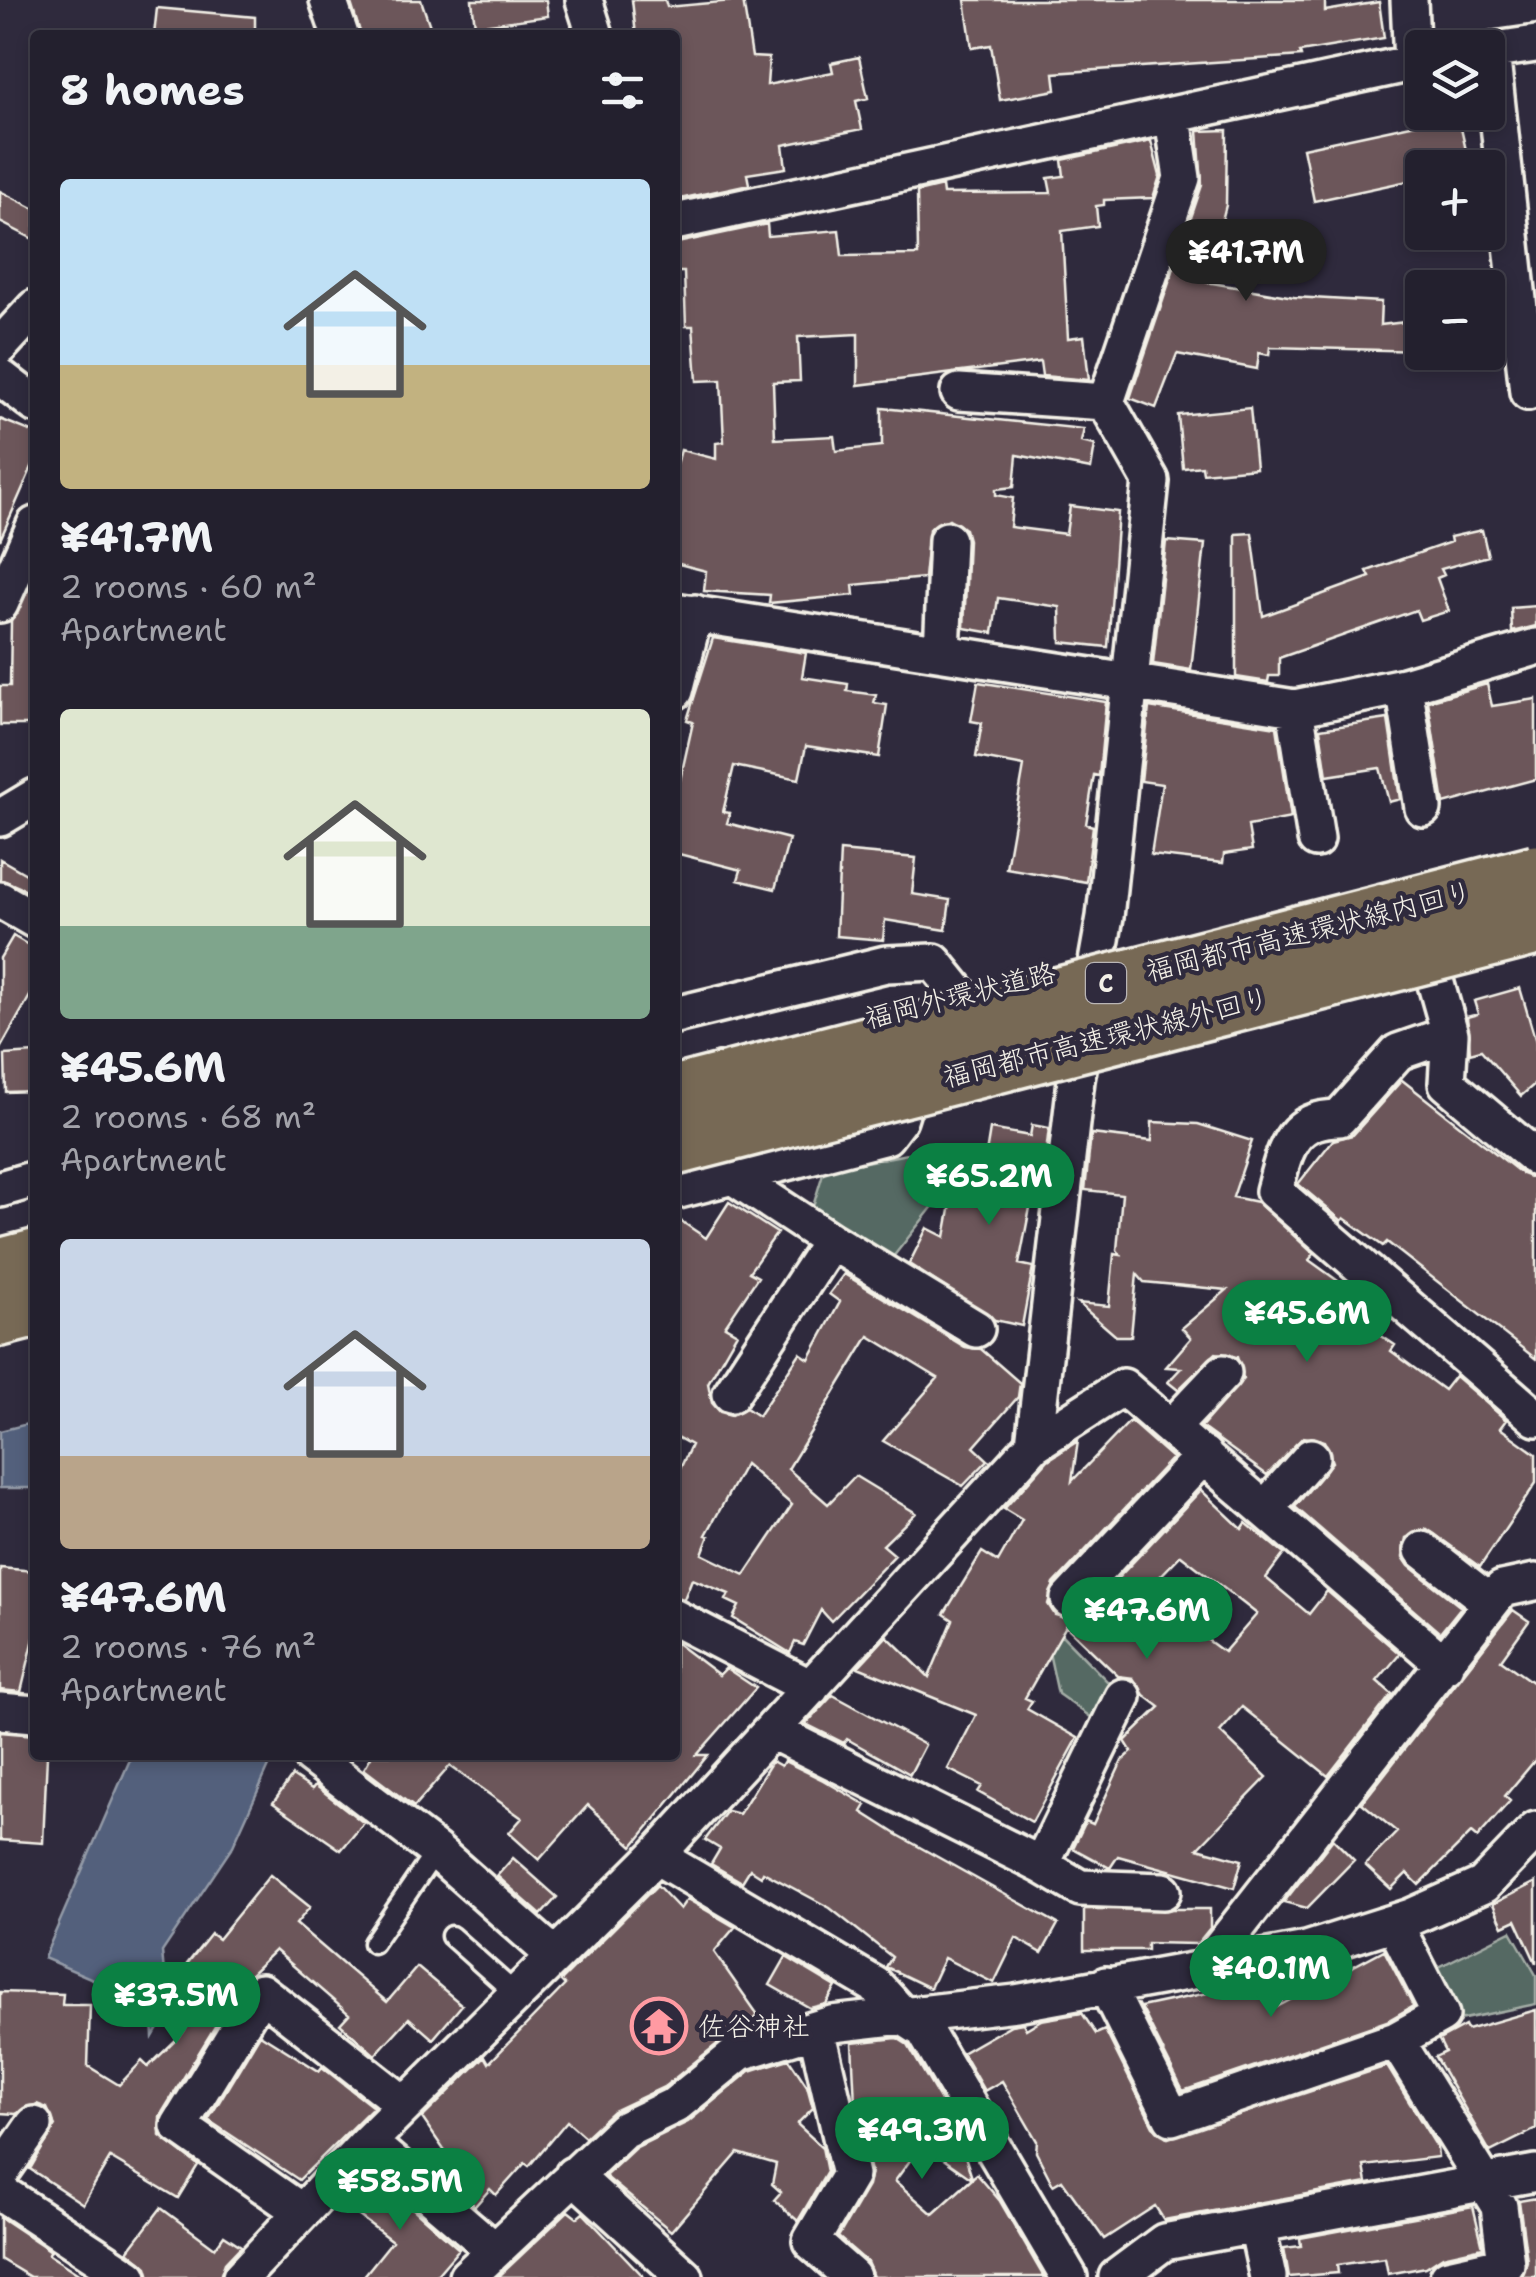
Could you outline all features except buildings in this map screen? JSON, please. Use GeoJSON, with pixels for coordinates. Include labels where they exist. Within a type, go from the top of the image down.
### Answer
{"type":"FeatureCollection","features":[{"type":"Feature","properties":{"kind":"highway","name":"福岡外環状道路"},"geometry":{"type":"LineString","coordinates":[[680,1065],[963,998],[1096,959],[1536,852]]}},
{"type":"Feature","properties":{"kind":"highway","name":"福岡都市高速環状線内回り"},"geometry":{"type":"LineString","coordinates":[[680,1093],[1536,872]]}},
{"type":"Feature","properties":{"kind":"highway"},"geometry":{"type":"LineString","coordinates":[[680,1133],[1536,926]]}},
{"type":"Feature","properties":{"kind":"highway","name":"福岡都市高速環状線外回り"},"geometry":{"type":"LineString","coordinates":[[680,1146],[1536,926]]}},
{"type":"Feature","properties":{"kind":"highway"},"geometry":{"type":"LineString","coordinates":[[0,1236],[30,1228]]}},
{"type":"Feature","properties":{"kind":"highway"},"geometry":{"type":"LineString","coordinates":[[0,1267],[30,1259]]}},
{"type":"Feature","properties":{"kind":"highway"},"geometry":{"type":"LineString","coordinates":[[0,1304],[30,1297]]}},
{"type":"Feature","properties":{"kind":"highway"},"geometry":{"type":"LineString","coordinates":[[0,1318],[30,1311]]}},
{"type":"Feature","properties":{"kind":"street"},"geometry":{"type":"LineString","coordinates":[[328,0],[338,30]]}},
{"type":"Feature","properties":{"kind":"street"},"geometry":{"type":"LineString","coordinates":[[584,0],[593,30]]}},
{"type":"Feature","properties":{"kind":"street"},"geometry":{"type":"LineString","coordinates":[[1409,0],[1413,30]]}},
{"type":"Feature","properties":{"kind":"street"},"geometry":{"type":"LineString","coordinates":[[1505,49],[1536,44]]}},
{"type":"Feature","properties":{"kind":"street"},"geometry":{"type":"LineString","coordinates":[[680,221],[1173,118],[1405,65]]}},
{"type":"Feature","properties":{"kind":"street"},"geometry":{"type":"LineString","coordinates":[[1034,1444],[1076,1080],[1105,918],[1151,481],[1106,402],[1182,178],[1173,118]]}},
{"type":"Feature","properties":{"kind":"street"},"geometry":{"type":"LineString","coordinates":[[1498,130],[1528,392]]}},
{"type":"Feature","properties":{"kind":"street"},"geometry":{"type":"LineString","coordinates":[[0,346],[30,313]]}},
{"type":"Feature","properties":{"kind":"street"},"geometry":{"type":"LineString","coordinates":[[0,377],[30,400]]}},
{"type":"Feature","properties":{"kind":"street"},"geometry":{"type":"LineString","coordinates":[[959,392],[1106,402]]}},
{"type":"Feature","properties":{"kind":"street"},"geometry":{"type":"LineString","coordinates":[[0,604],[30,535]]}},
{"type":"Feature","properties":{"kind":"street"},"geometry":{"type":"LineString","coordinates":[[942,652],[947,540]]}},
{"type":"Feature","properties":{"kind":"street"},"geometry":{"type":"LineString","coordinates":[[680,652],[685,612],[1294,708],[1404,686],[1536,647]]}},
{"type":"Feature","properties":{"kind":"street"},"geometry":{"type":"LineString","coordinates":[[1404,686],[1423,808]]}},
{"type":"Feature","properties":{"kind":"street"},"geometry":{"type":"LineString","coordinates":[[1294,708],[1316,839]]}},
{"type":"Feature","properties":{"kind":"street"},"geometry":{"type":"LineString","coordinates":[[0,818],[30,799]]}},
{"type":"Feature","properties":{"kind":"street"},"geometry":{"type":"LineString","coordinates":[[0,900],[30,917]]}},
{"type":"Feature","properties":{"kind":"street"},"geometry":{"type":"LineString","coordinates":[[1426,952],[1450,1034],[1447,1083],[1536,1158]]}},
{"type":"Feature","properties":{"kind":"street"},"geometry":{"type":"LineString","coordinates":[[680,1015],[886,964],[934,962],[963,998]]}},
{"type":"Feature","properties":{"kind":"street"},"geometry":{"type":"LineString","coordinates":[[1450,1034],[1398,1052],[1339,1118],[1318,1118],[1288,1141],[1274,1191],[1536,1418]]}},
{"type":"Feature","properties":{"kind":"street"},"geometry":{"type":"LineString","coordinates":[[680,1190],[886,1136],[899,1119],[912,1076]]}},
{"type":"Feature","properties":{"kind":"street"},"geometry":{"type":"LineString","coordinates":[[732,1176],[976,1329]]}},
{"type":"Feature","properties":{"kind":"street"},"geometry":{"type":"LineString","coordinates":[[0,1188],[30,1181]]}},
{"type":"Feature","properties":{"kind":"street"},"geometry":{"type":"LineString","coordinates":[[731,1394],[831,1241]]}},
{"type":"Feature","properties":{"kind":"street"},"geometry":{"type":"LineString","coordinates":[[1171,1428],[1223,1372]]}},
{"type":"Feature","properties":{"kind":"street"},"geometry":{"type":"LineString","coordinates":[[242,2277],[368,2142],[656,1856],[1034,1444],[1123,1388],[1445,1665]]}},
{"type":"Feature","properties":{"kind":"street"},"geometry":{"type":"LineString","coordinates":[[1069,1599],[1204,1455]]}},
{"type":"Feature","properties":{"kind":"street"},"geometry":{"type":"LineString","coordinates":[[1266,1509],[1311,1457]]}},
{"type":"Feature","properties":{"kind":"street"},"geometry":{"type":"LineString","coordinates":[[1422,1550],[1491,1603]]}},
{"type":"Feature","properties":{"kind":"street"},"geometry":{"type":"LineString","coordinates":[[1205,1968],[1502,1589],[1535,1582]]}},
{"type":"Feature","properties":{"kind":"street"},"geometry":{"type":"LineString","coordinates":[[680,1621],[811,1688]]}},
{"type":"Feature","properties":{"kind":"street"},"geometry":{"type":"LineString","coordinates":[[1041,1865],[1123,1697]]}},
{"type":"Feature","properties":{"kind":"street"},"geometry":{"type":"LineString","coordinates":[[0,1711],[30,1714]]}},
{"type":"Feature","properties":{"kind":"street"},"geometry":{"type":"LineString","coordinates":[[772,1730],[1080,1888],[1163,1891]]}},
{"type":"Feature","properties":{"kind":"street"},"geometry":{"type":"LineString","coordinates":[[317,1760],[436,1851],[555,1956]]}},
{"type":"Feature","properties":{"kind":"street"},"geometry":{"type":"LineString","coordinates":[[467,2277],[493,2248],[622,2130],[675,2105],[740,2052],[816,2029],[1016,2003],[1308,1950],[1394,1923],[1483,1885],[1536,1830]]}},
{"type":"Feature","properties":{"kind":"street"},"geometry":{"type":"LineString","coordinates":[[656,1856],[875,1985],[904,2016],[924,2030],[1070,2277]]}},
{"type":"Feature","properties":{"kind":"street"},"geometry":{"type":"LineString","coordinates":[[1106,1985],[1172,2117],[1396,2040],[1441,2016],[1394,1923]]}},
{"type":"Feature","properties":{"kind":"street"},"geometry":{"type":"LineString","coordinates":[[302,2212],[179,2126],[261,1992],[405,2105]]}},
{"type":"Feature","properties":{"kind":"street"},"geometry":{"type":"LineString","coordinates":[[816,2029],[850,2174],[811,2241],[852,2277]]}},
{"type":"Feature","properties":{"kind":"street"},"geometry":{"type":"LineString","coordinates":[[1396,2040],[1479,2180],[1499,2206],[1506,2264],[1448,2277]]}},
{"type":"Feature","properties":{"kind":"street"},"geometry":{"type":"LineString","coordinates":[[0,2174],[34,2126]]}},
{"type":"Feature","properties":{"kind":"street"},"geometry":{"type":"LineString","coordinates":[[368,2142],[493,2248]]}},
{"type":"Feature","properties":{"kind":"street"},"geometry":{"type":"LineString","coordinates":[[1117,2277],[1164,2242],[1479,2180],[1536,2173]]}},
{"type":"Feature","properties":{"kind":"street"},"geometry":{"type":"LineString","coordinates":[[572,2175],[685,2277]]}},
{"type":"Feature","properties":{"kind":"street"},"geometry":{"type":"LineString","coordinates":[[0,2192],[129,2277]]}},
{"type":"Feature","properties":{"kind":"street"},"geometry":{"type":"LineString","coordinates":[[1258,2226],[1268,2277]]}},
{"type":"Feature","properties":{"kind":"lane"},"geometry":{"type":"LineString","coordinates":[[373,1943],[436,1851]]}},
{"type":"Feature","properties":{"kind":"lane"},"geometry":{"type":"LineString","coordinates":[[451,1936],[517,1995]]}},
{"type":"Feature","properties":{"kind":"green space"},"geometry":{"type":"Polygon","coordinates":[[[928,1150],[938,1200],[885,1267],[811,1213],[824,1170],[928,1150]]]}},
{"type":"Feature","properties":{"kind":"green space"},"geometry":{"type":"Polygon","coordinates":[[[1061,1593],[1074,1604],[1055,1624],[1057,1630],[1109,1683],[1095,1720],[1058,1694],[1042,1620],[1061,1593]]]}},
{"type":"Feature","properties":{"kind":"green space"},"geometry":{"type":"Polygon","coordinates":[[[1511,1931],[1536,1975],[1536,2004],[1459,2020],[1431,1971],[1511,1931]]]}},
{"type":"Feature","properties":{"kind":"water"},"geometry":{"type":"Polygon","coordinates":[[[30,1423],[30,1488],[0,1488],[0,1431],[30,1423]]]}},
{"type":"Feature","properties":{"kind":"water"},"geometry":{"type":"Polygon","coordinates":[[[130,1760],[272,1760],[233,1846],[162,1952],[168,2012],[153,2037],[151,2004],[44,1958],[130,1760]]]}},
{"type":"Feature","properties":{"kind":"place","name":"佐谷神社"},"geometry":{"type":"Point","coordinates":[659,2026]}}]}
